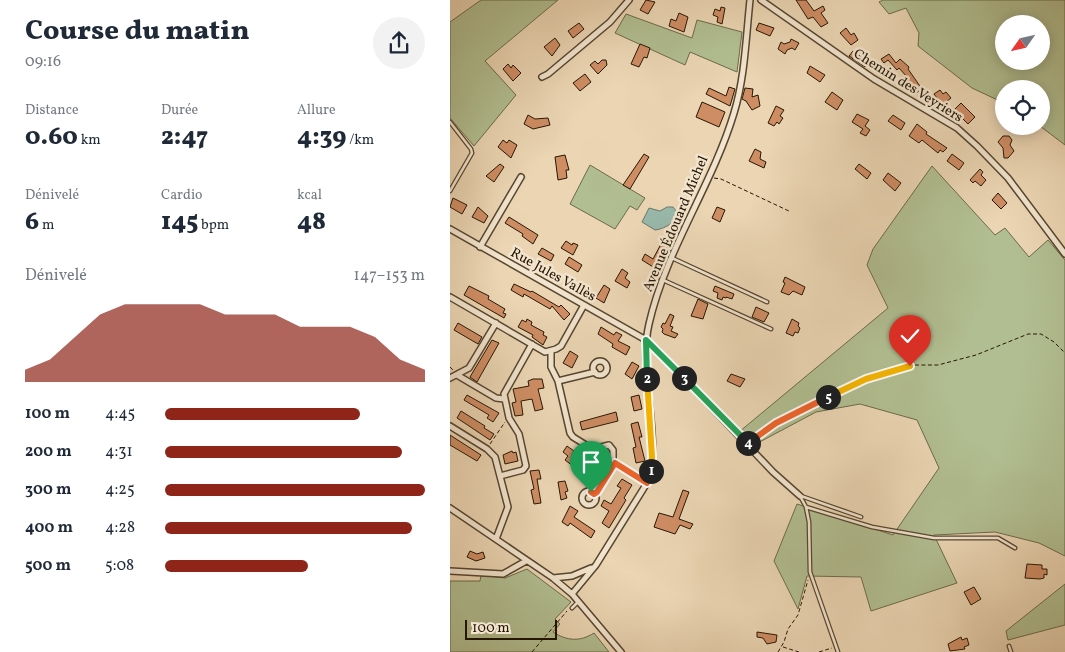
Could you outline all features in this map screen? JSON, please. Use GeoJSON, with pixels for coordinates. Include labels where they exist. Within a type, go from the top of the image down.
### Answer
{"type":"FeatureCollection","features":[{"type":"Feature","properties":{"kind":"street"},"geometry":{"type":"LineString","coordinates":[[542,76],[548,74],[610,22],[629,0]]}},
{"type":"Feature","properties":{"kind":"street","name":"Avenue Édouard Michel"},"geometry":{"type":"LineString","coordinates":[[572,594],[596,565],[647,483],[652,457],[646,340],[662,279],[734,112],[740,85],[750,0]]}},
{"type":"Feature","properties":{"kind":"street","name":"Chemin des Veyriers"},"geometry":{"type":"LineString","coordinates":[[761,0],[874,79],[957,128],[978,146],[1008,178],[1065,254]]}},
{"type":"Feature","properties":{"kind":"street"},"geometry":{"type":"LineString","coordinates":[[480,247],[521,177]]}},
{"type":"Feature","properties":{"kind":"street","name":"Rue Jules Vallès"},"geometry":{"type":"LineString","coordinates":[[450,230],[646,340],[773,472],[800,496]]}},
{"type":"Feature","properties":{"kind":"street"},"geometry":{"type":"LineString","coordinates":[[450,297],[542,351],[551,351],[563,343],[584,305]]}},
{"type":"Feature","properties":{"kind":"street"},"geometry":{"type":"LineString","coordinates":[[450,378],[469,368],[496,323]]}},
{"type":"Feature","properties":{"kind":"street"},"geometry":{"type":"LineString","coordinates":[[500,476],[523,470],[526,466],[519,434],[509,416],[504,394],[532,344]]}},
{"type":"Feature","properties":{"kind":"street"},"geometry":{"type":"LineString","coordinates":[[551,351],[550,366],[558,381],[570,433],[573,437],[647,483]]}},
{"type":"Feature","properties":{"kind":"street"},"geometry":{"type":"LineString","coordinates":[[558,381],[595,372]]}},
{"type":"Feature","properties":{"kind":"street"},"geometry":{"type":"LineString","coordinates":[[457,375],[496,398],[504,399]]}},
{"type":"Feature","properties":{"kind":"street"},"geometry":{"type":"LineString","coordinates":[[450,426],[487,449],[495,457],[508,507],[496,539]]}},
{"type":"Feature","properties":{"kind":"street"},"geometry":{"type":"LineString","coordinates":[[593,449],[608,445],[613,450],[614,462],[594,494]]}},
{"type":"Feature","properties":{"kind":"street"},"geometry":{"type":"LineString","coordinates":[[450,508],[553,578],[572,594],[620,652]]}},
{"type":"Feature","properties":{"kind":"street"},"geometry":{"type":"LineString","coordinates":[[450,571],[503,574],[526,561]]}},
{"type":"Feature","properties":{"kind":"street"},"geometry":{"type":"LineString","coordinates":[[553,578],[582,573],[596,565]]}},
{"type":"Feature","properties":{"kind":"lane"},"geometry":{"type":"LineString","coordinates":[[450,122],[472,153],[450,190]]}},
{"type":"Feature","properties":{"kind":"lane"},"geometry":{"type":"LineString","coordinates":[[671,257],[767,302]]}},
{"type":"Feature","properties":{"kind":"lane"},"geometry":{"type":"LineString","coordinates":[[662,279],[771,329]]}},
{"type":"Feature","properties":{"kind":"lane"},"geometry":{"type":"LineString","coordinates":[[800,496],[806,507],[810,534],[810,572],[838,652]]}},
{"type":"Feature","properties":{"kind":"lane"},"geometry":{"type":"LineString","coordinates":[[800,496],[861,517]]}},
{"type":"Feature","properties":{"kind":"lane"},"geometry":{"type":"LineString","coordinates":[[806,507],[872,527],[934,538],[998,538],[1015,548]]}},
{"type":"Feature","properties":{"kind":"lane"},"geometry":{"type":"LineString","coordinates":[[572,608],[579,601]]}},
{"type":"Feature","properties":{"kind":"lane"},"geometry":{"type":"LineString","coordinates":[[1009,646],[1011,652]]}},
{"type":"Feature","properties":{"kind":"path"},"geometry":{"type":"LineString","coordinates":[[708,175],[721,179],[791,212]]}},
{"type":"Feature","properties":{"kind":"path"},"geometry":{"type":"LineString","coordinates":[[747,444],[776,423],[801,410],[866,379],[910,366],[938,365],[976,355],[1028,334],[1041,334],[1054,342],[1065,353]]}},
{"type":"Feature","properties":{"kind":"path"},"geometry":{"type":"LineString","coordinates":[[487,449],[509,416]]}},
{"type":"Feature","properties":{"kind":"path"},"geometry":{"type":"LineString","coordinates":[[778,652],[782,647],[785,634],[798,615],[810,572]]}},
{"type":"Feature","properties":{"kind":"path"},"geometry":{"type":"LineString","coordinates":[[532,652],[565,613],[572,608]]}},
{"type":"Feature","properties":{"kind":"path"},"geometry":{"type":"LineString","coordinates":[[782,647],[799,652]]}},
{"type":"Feature","properties":{"kind":"path"},"geometry":{"type":"LineString","coordinates":[[819,652],[836,647]]}},
{"type":"Feature","properties":{"kind":"green space"},"geometry":{"type":"Polygon","coordinates":[[[481,0],[558,0],[485,61],[516,95],[474,146],[450,118],[450,22],[481,0]]]}},
{"type":"Feature","properties":{"kind":"green space"},"geometry":{"type":"Polygon","coordinates":[[[883,0],[1065,0],[1065,145],[1050,134],[1050,80],[995,80],[995,99],[972,88],[918,46],[919,33],[906,8],[889,14],[879,2],[883,0]]]}},
{"type":"Feature","properties":{"kind":"green space"},"geometry":{"type":"Polygon","coordinates":[[[626,14],[692,38],[697,20],[742,32],[737,72],[690,52],[685,65],[615,33],[626,14]]]}},
{"type":"Feature","properties":{"kind":"green space"},"geometry":{"type":"Polygon","coordinates":[[[590,165],[645,198],[637,210],[630,206],[615,229],[570,204],[590,165]]]}},
{"type":"Feature","properties":{"kind":"green space"},"geometry":{"type":"Polygon","coordinates":[[[932,166],[995,235],[1005,228],[1029,257],[1048,240],[1065,260],[1065,556],[1039,543],[995,532],[934,535],[957,583],[871,611],[861,577],[807,576],[798,609],[774,561],[797,504],[893,535],[939,468],[917,420],[860,404],[816,412],[754,445],[739,432],[888,308],[867,265],[873,249],[932,166]]]}},
{"type":"Feature","properties":{"kind":"green space"},"geometry":{"type":"Polygon","coordinates":[[[527,569],[571,602],[555,619],[560,624],[553,632],[568,639],[584,638],[594,633],[609,652],[450,652],[450,581],[480,581],[481,575],[505,578],[527,569]]]}},
{"type":"Feature","properties":{"kind":"green space"},"geometry":{"type":"Polygon","coordinates":[[[1065,584],[1065,625],[1008,640],[1006,631],[1065,584]]]}},
{"type":"Feature","properties":{"kind":"shaded area"},"geometry":{"type":"Polygon","coordinates":[[[667,207],[673,207],[676,211],[676,216],[672,223],[664,228],[655,230],[642,222],[649,208],[660,211],[667,207]]]}},
{"type":"Feature","properties":{"kind":"building"},"geometry":{"type":"Polygon","coordinates":[[[646,0],[655,2],[648,14],[640,10],[646,0]]]}},
{"type":"Feature","properties":{"kind":"building"},"geometry":{"type":"Polygon","coordinates":[[[796,0],[806,0],[814,11],[823,6],[825,10],[821,13],[828,23],[821,27],[813,17],[808,19],[796,0]]]}},
{"type":"Feature","properties":{"kind":"building"},"geometry":{"type":"Polygon","coordinates":[[[721,7],[725,8],[722,24],[717,22],[718,17],[713,15],[715,9],[720,11],[721,7]]]}},
{"type":"Feature","properties":{"kind":"building"},"geometry":{"type":"Polygon","coordinates":[[[679,13],[688,17],[684,32],[669,26],[671,19],[676,21],[679,13]]]}},
{"type":"Feature","properties":{"kind":"building"},"geometry":{"type":"Polygon","coordinates":[[[579,23],[584,29],[573,38],[568,31],[579,23]]]}},
{"type":"Feature","properties":{"kind":"building"},"geometry":{"type":"Polygon","coordinates":[[[759,23],[774,28],[770,36],[756,30],[759,23]]]}},
{"type":"Feature","properties":{"kind":"building"},"geometry":{"type":"Polygon","coordinates":[[[846,28],[851,35],[854,33],[858,40],[851,45],[840,33],[846,28]]]}},
{"type":"Feature","properties":{"kind":"building"},"geometry":{"type":"Polygon","coordinates":[[[555,38],[560,45],[552,56],[544,47],[555,38]]]}},
{"type":"Feature","properties":{"kind":"building"},"geometry":{"type":"Polygon","coordinates":[[[791,39],[799,43],[795,50],[792,48],[787,50],[785,54],[778,49],[781,42],[784,44],[790,42],[791,39]]]}},
{"type":"Feature","properties":{"kind":"building"},"geometry":{"type":"Polygon","coordinates":[[[640,44],[650,48],[647,58],[644,57],[639,67],[631,64],[640,44]]]}},
{"type":"Feature","properties":{"kind":"building"},"geometry":{"type":"Polygon","coordinates":[[[853,51],[865,60],[863,62],[867,65],[865,67],[849,56],[853,51]]]}},
{"type":"Feature","properties":{"kind":"building"},"geometry":{"type":"Polygon","coordinates":[[[889,54],[896,63],[900,59],[909,67],[908,69],[922,89],[915,94],[906,80],[908,78],[899,68],[897,70],[888,60],[884,63],[881,59],[889,54]]]}},
{"type":"Feature","properties":{"kind":"building"},"geometry":{"type":"Polygon","coordinates":[[[602,60],[606,60],[607,65],[598,74],[590,65],[595,61],[598,64],[602,60]]]}},
{"type":"Feature","properties":{"kind":"building"},"geometry":{"type":"Polygon","coordinates":[[[508,64],[511,68],[513,65],[521,73],[513,81],[503,69],[508,64]]]}},
{"type":"Feature","properties":{"kind":"building"},"geometry":{"type":"Polygon","coordinates":[[[810,66],[825,75],[820,82],[807,73],[810,66]]]}},
{"type":"Feature","properties":{"kind":"building"},"geometry":{"type":"Polygon","coordinates":[[[585,74],[591,82],[580,91],[573,83],[585,74]]]}},
{"type":"Feature","properties":{"kind":"building"},"geometry":{"type":"Polygon","coordinates":[[[729,87],[735,89],[730,106],[706,94],[709,88],[726,96],[729,87]]]}},
{"type":"Feature","properties":{"kind":"building"},"geometry":{"type":"Polygon","coordinates":[[[745,88],[753,89],[752,97],[758,95],[760,106],[752,110],[746,101],[742,99],[745,88]]]}},
{"type":"Feature","properties":{"kind":"building"},"geometry":{"type":"Polygon","coordinates":[[[940,90],[943,94],[946,92],[951,98],[942,105],[934,94],[940,90]]]}},
{"type":"Feature","properties":{"kind":"building"},"geometry":{"type":"Polygon","coordinates":[[[832,92],[843,100],[837,110],[825,102],[832,92]]]}},
{"type":"Feature","properties":{"kind":"building"},"geometry":{"type":"Polygon","coordinates":[[[702,102],[725,112],[719,127],[696,117],[702,102]]]}},
{"type":"Feature","properties":{"kind":"building"},"geometry":{"type":"Polygon","coordinates":[[[961,103],[975,117],[968,124],[954,110],[961,103]]]}},
{"type":"Feature","properties":{"kind":"building"},"geometry":{"type":"Polygon","coordinates":[[[776,106],[784,110],[780,116],[783,118],[779,124],[777,122],[774,126],[768,123],[776,106]]]}},
{"type":"Feature","properties":{"kind":"building"},"geometry":{"type":"Polygon","coordinates":[[[857,114],[869,120],[865,126],[870,130],[866,136],[860,133],[863,129],[852,122],[857,114]]]}},
{"type":"Feature","properties":{"kind":"building"},"geometry":{"type":"Polygon","coordinates":[[[528,115],[535,119],[548,118],[550,125],[533,129],[524,124],[528,115]]]}},
{"type":"Feature","properties":{"kind":"building"},"geometry":{"type":"Polygon","coordinates":[[[893,115],[905,123],[901,130],[888,121],[893,115]]]}},
{"type":"Feature","properties":{"kind":"building"},"geometry":{"type":"Polygon","coordinates":[[[917,124],[927,132],[926,134],[947,148],[943,152],[940,150],[938,153],[922,140],[919,143],[909,136],[917,124]]]}},
{"type":"Feature","properties":{"kind":"building"},"geometry":{"type":"Polygon","coordinates":[[[1003,136],[1009,136],[1012,140],[1010,145],[1014,151],[1008,158],[1004,158],[1003,148],[998,142],[1003,136]]]}},
{"type":"Feature","properties":{"kind":"building"},"geometry":{"type":"Polygon","coordinates":[[[503,140],[507,143],[509,140],[517,145],[511,158],[498,147],[503,140]]]}},
{"type":"Feature","properties":{"kind":"building"},"geometry":{"type":"Polygon","coordinates":[[[755,149],[761,152],[760,159],[766,162],[764,168],[749,161],[755,149]]]}},
{"type":"Feature","properties":{"kind":"building"},"geometry":{"type":"Polygon","coordinates":[[[644,154],[649,157],[630,189],[623,185],[644,154]]]}},
{"type":"Feature","properties":{"kind":"building"},"geometry":{"type":"Polygon","coordinates":[[[952,154],[964,163],[959,170],[947,161],[952,154]]]}},
{"type":"Feature","properties":{"kind":"building"},"geometry":{"type":"Polygon","coordinates":[[[565,155],[569,170],[566,170],[567,178],[558,180],[555,157],[565,155]]]}},
{"type":"Feature","properties":{"kind":"building"},"geometry":{"type":"Polygon","coordinates":[[[500,164],[504,167],[494,182],[486,176],[500,164]]]}},
{"type":"Feature","properties":{"kind":"building"},"geometry":{"type":"Polygon","coordinates":[[[859,164],[871,173],[867,179],[855,169],[859,164]]]}},
{"type":"Feature","properties":{"kind":"building"},"geometry":{"type":"Polygon","coordinates":[[[980,169],[983,172],[981,175],[986,180],[981,186],[975,181],[973,183],[970,180],[980,169]]]}},
{"type":"Feature","properties":{"kind":"building"},"geometry":{"type":"Polygon","coordinates":[[[888,173],[901,183],[895,191],[883,180],[888,173]]]}},
{"type":"Feature","properties":{"kind":"building"},"geometry":{"type":"Polygon","coordinates":[[[998,193],[1007,203],[1001,209],[992,200],[998,193]]]}},
{"type":"Feature","properties":{"kind":"building"},"geometry":{"type":"Polygon","coordinates":[[[453,198],[467,205],[462,214],[450,207],[453,198]]]}},
{"type":"Feature","properties":{"kind":"building"},"geometry":{"type":"Polygon","coordinates":[[[478,207],[488,216],[484,223],[472,217],[478,207]]]}},
{"type":"Feature","properties":{"kind":"building"},"geometry":{"type":"Polygon","coordinates":[[[717,207],[725,210],[720,222],[712,218],[717,207]]]}},
{"type":"Feature","properties":{"kind":"building"},"geometry":{"type":"Polygon","coordinates":[[[509,217],[538,235],[533,244],[522,236],[523,234],[505,223],[509,217]]]}},
{"type":"Feature","properties":{"kind":"building"},"geometry":{"type":"Polygon","coordinates":[[[566,241],[572,245],[573,243],[578,245],[573,255],[561,248],[566,241]]]}},
{"type":"Feature","properties":{"kind":"building"},"geometry":{"type":"Polygon","coordinates":[[[661,244],[670,249],[658,270],[642,260],[645,254],[653,259],[661,244]]]}},
{"type":"Feature","properties":{"kind":"building"},"geometry":{"type":"Polygon","coordinates":[[[542,248],[554,255],[551,261],[538,254],[542,248]]]}},
{"type":"Feature","properties":{"kind":"building"},"geometry":{"type":"Polygon","coordinates":[[[569,257],[582,265],[578,272],[565,264],[569,257]]]}},
{"type":"Feature","properties":{"kind":"building"},"geometry":{"type":"Polygon","coordinates":[[[622,269],[628,273],[625,278],[630,282],[627,288],[615,281],[622,269]]]}},
{"type":"Feature","properties":{"kind":"building"},"geometry":{"type":"Polygon","coordinates":[[[785,277],[805,287],[802,295],[793,291],[789,295],[781,292],[785,283],[783,282],[785,277]]]}},
{"type":"Feature","properties":{"kind":"building"},"geometry":{"type":"Polygon","coordinates":[[[514,284],[532,291],[559,307],[561,305],[570,314],[564,320],[552,306],[550,309],[524,294],[523,297],[511,290],[514,284]]]}},
{"type":"Feature","properties":{"kind":"building"},"geometry":{"type":"Polygon","coordinates":[[[604,285],[610,289],[604,303],[596,298],[604,285]]]}},
{"type":"Feature","properties":{"kind":"building"},"geometry":{"type":"Polygon","coordinates":[[[469,286],[489,296],[488,299],[505,309],[503,313],[506,314],[504,318],[464,295],[469,286]]]}},
{"type":"Feature","properties":{"kind":"building"},"geometry":{"type":"Polygon","coordinates":[[[715,286],[734,294],[732,299],[723,297],[722,300],[717,298],[718,293],[713,291],[715,286]]]}},
{"type":"Feature","properties":{"kind":"building"},"geometry":{"type":"Polygon","coordinates":[[[698,299],[708,304],[703,319],[691,316],[698,299]]]}},
{"type":"Feature","properties":{"kind":"building"},"geometry":{"type":"Polygon","coordinates":[[[756,307],[769,313],[764,322],[752,317],[756,307]]]}},
{"type":"Feature","properties":{"kind":"building"},"geometry":{"type":"Polygon","coordinates":[[[670,314],[674,316],[670,326],[673,327],[671,331],[678,334],[675,338],[662,332],[663,329],[661,327],[663,323],[665,324],[670,314]]]}},
{"type":"Feature","properties":{"kind":"building"},"geometry":{"type":"Polygon","coordinates":[[[527,319],[532,322],[531,325],[544,332],[543,335],[547,337],[543,345],[532,337],[533,335],[518,327],[522,320],[526,322],[527,319]]]}},
{"type":"Feature","properties":{"kind":"building"},"geometry":{"type":"Polygon","coordinates":[[[792,319],[799,323],[798,326],[800,328],[798,333],[795,332],[793,336],[786,333],[792,319]]]}},
{"type":"Feature","properties":{"kind":"building"},"geometry":{"type":"Polygon","coordinates":[[[458,323],[482,337],[478,344],[454,330],[458,323]]]}},
{"type":"Feature","properties":{"kind":"building"},"geometry":{"type":"Polygon","coordinates":[[[601,327],[614,335],[616,332],[622,335],[618,341],[630,347],[626,355],[612,347],[613,344],[598,334],[601,327]]]}},
{"type":"Feature","properties":{"kind":"building"},"geometry":{"type":"Polygon","coordinates":[[[492,340],[499,343],[477,382],[470,377],[492,340]]]}},
{"type":"Feature","properties":{"kind":"building"},"geometry":{"type":"Polygon","coordinates":[[[570,351],[578,356],[572,368],[563,363],[570,351]]]}},
{"type":"Feature","properties":{"kind":"building"},"geometry":{"type":"Polygon","coordinates":[[[632,362],[639,366],[632,379],[625,374],[632,362]]]}},
{"type":"Feature","properties":{"kind":"building"},"geometry":{"type":"Polygon","coordinates":[[[731,374],[745,379],[740,387],[727,381],[731,374]]]}},
{"type":"Feature","properties":{"kind":"building"},"geometry":{"type":"Polygon","coordinates":[[[542,379],[544,388],[538,389],[543,409],[535,411],[532,399],[521,401],[523,415],[515,416],[512,403],[516,402],[513,389],[529,386],[528,381],[542,379]]]}},
{"type":"Feature","properties":{"kind":"building"},"geometry":{"type":"Polygon","coordinates":[[[467,395],[499,413],[493,422],[487,418],[489,415],[464,400],[467,395]]]}},
{"type":"Feature","properties":{"kind":"building"},"geometry":{"type":"Polygon","coordinates":[[[639,395],[642,409],[634,411],[631,397],[639,395]]]}},
{"type":"Feature","properties":{"kind":"building"},"geometry":{"type":"Polygon","coordinates":[[[461,411],[494,434],[490,440],[457,418],[461,411]]]}},
{"type":"Feature","properties":{"kind":"building"},"geometry":{"type":"Polygon","coordinates":[[[616,412],[618,421],[582,430],[580,422],[616,412]]]}},
{"type":"Feature","properties":{"kind":"building"},"geometry":{"type":"Polygon","coordinates":[[[638,422],[642,437],[639,437],[645,461],[636,463],[633,448],[636,447],[631,424],[638,422]]]}},
{"type":"Feature","properties":{"kind":"building"},"geometry":{"type":"Polygon","coordinates":[[[450,435],[481,455],[477,461],[450,445],[450,435]]]}},
{"type":"Feature","properties":{"kind":"building"},"geometry":{"type":"Polygon","coordinates":[[[567,446],[574,451],[572,455],[599,472],[595,480],[587,476],[588,473],[579,467],[577,469],[565,460],[568,456],[563,452],[567,446]]]}},
{"type":"Feature","properties":{"kind":"building"},"geometry":{"type":"Polygon","coordinates":[[[512,451],[513,453],[516,452],[518,461],[505,464],[503,455],[512,451]]]}},
{"type":"Feature","properties":{"kind":"building"},"geometry":{"type":"Polygon","coordinates":[[[539,470],[541,479],[537,479],[541,503],[534,504],[531,490],[534,489],[530,471],[539,470]]]}},
{"type":"Feature","properties":{"kind":"building"},"geometry":{"type":"Polygon","coordinates":[[[622,479],[632,485],[624,498],[626,500],[609,528],[602,523],[609,511],[601,506],[604,500],[611,504],[621,488],[617,486],[622,479]]]}},
{"type":"Feature","properties":{"kind":"building"},"geometry":{"type":"Polygon","coordinates":[[[565,481],[568,491],[565,492],[567,498],[561,500],[558,482],[565,481]]]}},
{"type":"Feature","properties":{"kind":"building"},"geometry":{"type":"Polygon","coordinates":[[[683,490],[689,492],[679,519],[693,524],[690,529],[680,525],[675,534],[654,527],[659,513],[673,517],[683,490]]]}},
{"type":"Feature","properties":{"kind":"building"},"geometry":{"type":"Polygon","coordinates":[[[570,506],[578,511],[574,517],[595,531],[591,538],[570,523],[568,526],[562,522],[570,506]]]}},
{"type":"Feature","properties":{"kind":"building"},"geometry":{"type":"Polygon","coordinates":[[[470,551],[477,554],[483,552],[485,558],[476,561],[467,557],[470,551]]]}},
{"type":"Feature","properties":{"kind":"building"},"geometry":{"type":"Polygon","coordinates":[[[1027,564],[1042,565],[1042,569],[1047,569],[1047,575],[1044,574],[1044,578],[1040,579],[1025,578],[1027,564]]]}},
{"type":"Feature","properties":{"kind":"building"},"geometry":{"type":"Polygon","coordinates":[[[974,587],[981,599],[971,605],[964,592],[974,587]]]}},
{"type":"Feature","properties":{"kind":"building"},"geometry":{"type":"Polygon","coordinates":[[[757,632],[777,635],[776,642],[767,644],[763,638],[757,637],[757,632]]]}},
{"type":"Feature","properties":{"kind":"building"},"geometry":{"type":"Polygon","coordinates":[[[961,637],[962,640],[967,638],[969,645],[964,647],[965,649],[950,651],[948,644],[961,637]]]}},
{"type":"Feature","properties":{"kind":"route"},"geometry":{"type":"LineString","coordinates":[[591,492],[594,494],[597,492],[615,463],[647,483],[651,472],[652,457],[646,340],[747,444],[776,423],[801,410],[866,379],[910,366]]}}]}
